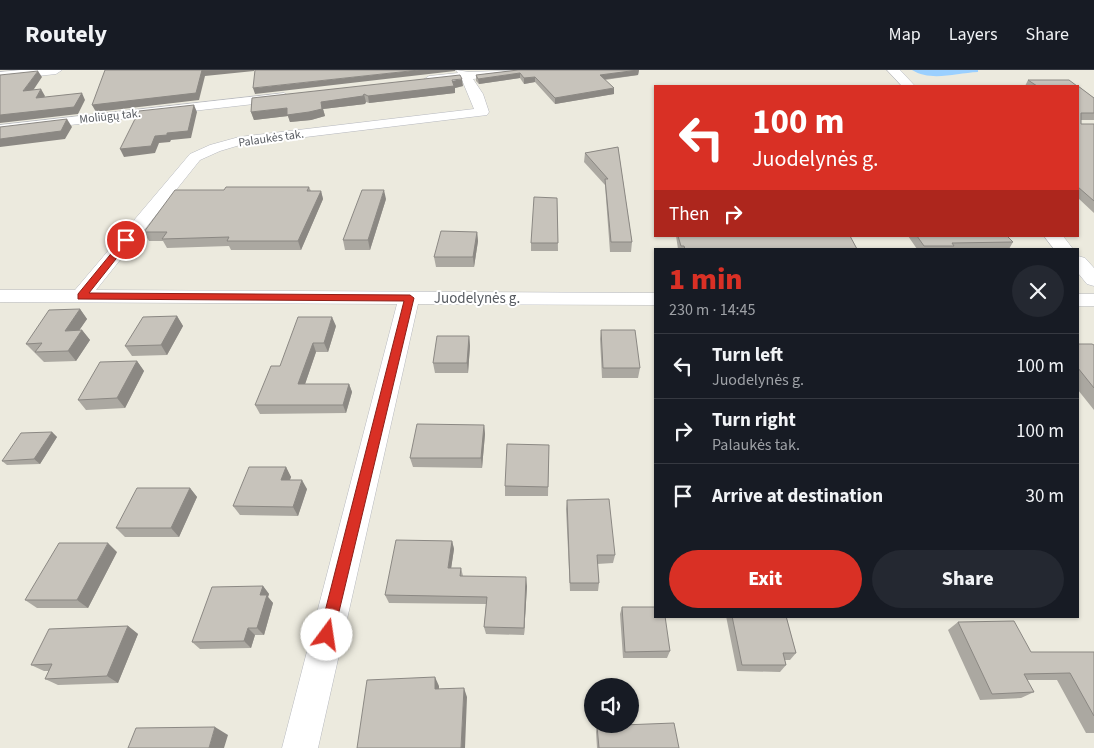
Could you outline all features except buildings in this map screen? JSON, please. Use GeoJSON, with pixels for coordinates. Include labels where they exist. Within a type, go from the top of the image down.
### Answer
{"type":"FeatureCollection","features":[{"type":"Feature","properties":{"kind":"street"},"geometry":{"type":"LineString","coordinates":[[0,76],[56,70]]}},
{"type":"Feature","properties":{"kind":"street"},"geometry":{"type":"LineString","coordinates":[[420,81],[464,73],[518,70]]}},
{"type":"Feature","properties":{"kind":"street"},"geometry":{"type":"LineString","coordinates":[[893,70],[908,85]]}},
{"type":"Feature","properties":{"kind":"street","name":"Palaukės tak."},"geometry":{"type":"LineString","coordinates":[[81,296],[195,157],[239,141],[482,112],[464,73]]}},
{"type":"Feature","properties":{"kind":"street","name":"Moliūgų tak."},"geometry":{"type":"LineString","coordinates":[[0,129],[293,96]]}},
{"type":"Feature","properties":{"kind":"street"},"geometry":{"type":"LineString","coordinates":[[1053,237],[1063,248]]}},
{"type":"Feature","properties":{"kind":"street"},"geometry":{"type":"LineString","coordinates":[[1079,263],[1094,280]]}},
{"type":"Feature","properties":{"kind":"street","name":"Juodelynės g."},"geometry":{"type":"LineString","coordinates":[[4,301],[81,296],[654,299]]}},
{"type":"Feature","properties":{"kind":"street"},"geometry":{"type":"LineString","coordinates":[[300,748],[410,298]]}},
{"type":"Feature","properties":{"kind":"street"},"geometry":{"type":"LineString","coordinates":[[1079,300],[1094,300]]}},
{"type":"Feature","properties":{"kind":"water"},"geometry":{"type":"Polygon","coordinates":[[[912,70],[978,70],[978,72],[927,76],[912,70]]]}},
{"type":"Feature","properties":{"kind":"route"},"geometry":{"type":"LineString","coordinates":[[126,240],[81,296],[410,298],[327,635]]}}]}
